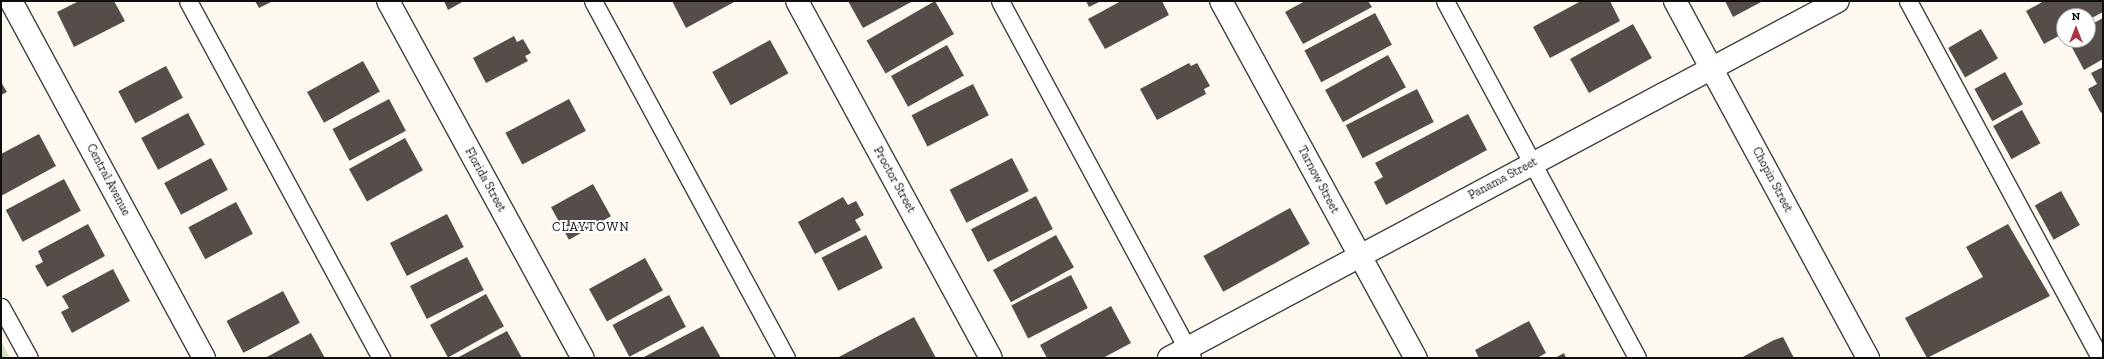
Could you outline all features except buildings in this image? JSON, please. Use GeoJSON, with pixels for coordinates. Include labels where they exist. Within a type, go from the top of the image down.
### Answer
{"type":"FeatureCollection","features":[{"type":"Feature","properties":{"kind":"street","name":"Central Avenue"},"geometry":{"type":"LineString","coordinates":[[11,1],[204,358]]}},
{"type":"Feature","properties":{"kind":"street","name":"Florida Street"},"geometry":{"type":"LineString","coordinates":[[388,1],[583,358]]}},
{"type":"Feature","properties":{"kind":"street","name":"Proctor Street"},"geometry":{"type":"LineString","coordinates":[[797,1],[991,358]]}},
{"type":"Feature","properties":{"kind":"street","name":"Tarnow Street"},"geometry":{"type":"LineString","coordinates":[[1221,1],[1416,358]]}},
{"type":"Feature","properties":{"kind":"street","name":"Chopin Street"},"geometry":{"type":"LineString","coordinates":[[1675,1],[1868,358]]}},
{"type":"Feature","properties":{"kind":"street","name":"Panama Street"},"geometry":{"type":"LineString","coordinates":[[1182,355],[1359,256],[1838,1]]}},
{"type":"Feature","properties":{"kind":"lane"},"geometry":{"type":"LineString","coordinates":[[188,1],[381,358]]}},
{"type":"Feature","properties":{"kind":"lane"},"geometry":{"type":"LineString","coordinates":[[593,1],[786,358]]}},
{"type":"Feature","properties":{"kind":"lane"},"geometry":{"type":"LineString","coordinates":[[1000,1],[1182,355]]}},
{"type":"Feature","properties":{"kind":"lane"},"geometry":{"type":"LineString","coordinates":[[1445,1],[1637,358]]}},
{"type":"Feature","properties":{"kind":"lane"},"geometry":{"type":"LineString","coordinates":[[1908,1],[2100,358]]}},
{"type":"Feature","properties":{"kind":"lane"},"geometry":{"type":"LineString","coordinates":[[1,307],[29,358]]}},
{"type":"Feature","properties":{"kind":"green space"},"geometry":{"type":"Polygon","coordinates":[[[1,341],[10,358],[1,358],[1,341]]]}},
{"type":"Feature","properties":{"kind":"district","name":"CLAYTOWN"},"geometry":{"type":"Point","coordinates":[591,227]}}]}
